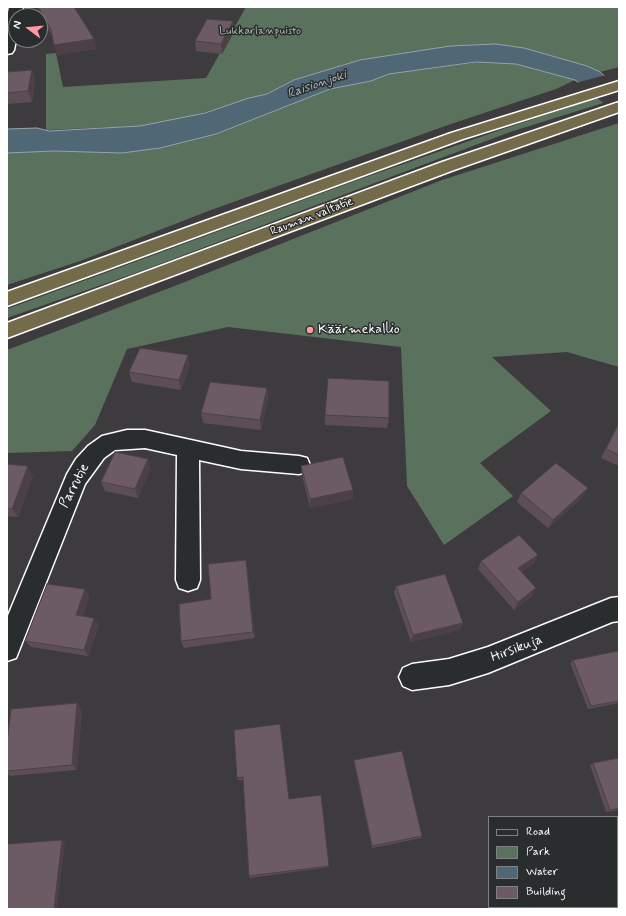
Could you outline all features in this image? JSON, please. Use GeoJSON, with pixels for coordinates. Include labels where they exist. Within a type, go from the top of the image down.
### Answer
{"type":"FeatureCollection","features":[{"type":"Feature","properties":{"kind":"highway","name":"Rauman valtatie"},"geometry":{"type":"LineString","coordinates":[[7,299],[457,136],[569,99],[619,85]]}},
{"type":"Feature","properties":{"kind":"highway","name":"Rauman valtatie"},"geometry":{"type":"LineString","coordinates":[[7,331],[448,166],[589,116],[619,107]]}},
{"type":"Feature","properties":{"kind":"street"},"geometry":{"type":"LineString","coordinates":[[7,50],[16,7]]}},
{"type":"Feature","properties":{"kind":"street","name":"Parrutie"},"geometry":{"type":"LineString","coordinates":[[7,649],[75,481],[84,466],[96,452],[110,442],[127,439],[145,439],[241,460],[299,466]]}},
{"type":"Feature","properties":{"kind":"street"},"geometry":{"type":"LineString","coordinates":[[188,449],[188,580]]}},
{"type":"Feature","properties":{"kind":"street","name":"Hirsikuja"},"geometry":{"type":"LineString","coordinates":[[412,677],[449,672],[488,660],[604,612],[619,609]]}},
{"type":"Feature","properties":{"kind":"green space","name":"Lukkarlanpuisto"},"geometry":{"type":"Polygon","coordinates":[[[246,7],[619,7],[619,67],[600,72],[587,66],[524,48],[496,44],[450,46],[360,60],[294,80],[267,94],[185,118],[140,126],[46,130],[46,54],[56,53],[63,87],[206,78],[246,7]]]}},
{"type":"Feature","properties":{"kind":"green space"},"geometry":{"type":"Polygon","coordinates":[[[488,61],[516,64],[575,80],[556,89],[448,125],[211,210],[80,261],[7,285],[7,153],[54,151],[122,153],[160,148],[216,134],[330,89],[371,81],[389,74],[488,61]]]}},
{"type":"Feature","properties":{"kind":"green space"},"geometry":{"type":"Polygon","coordinates":[[[619,91],[619,98],[510,132],[144,270],[7,318],[7,309],[352,182],[506,128],[619,91]]]}},
{"type":"Feature","properties":{"kind":"green space"},"geometry":{"type":"Polygon","coordinates":[[[619,123],[619,367],[567,352],[492,357],[551,411],[480,463],[513,496],[444,545],[407,486],[401,347],[228,327],[127,349],[95,425],[72,451],[7,453],[7,350],[172,287],[442,180],[619,123]]]}},
{"type":"Feature","properties":{"kind":"water","name":"Raisionjoki"},"geometry":{"type":"Polygon","coordinates":[[[496,44],[524,48],[587,66],[600,72],[619,88],[619,112],[575,80],[516,64],[476,62],[389,74],[371,81],[330,89],[216,134],[160,148],[122,153],[54,151],[7,153],[7,129],[37,128],[49,131],[140,126],[205,113],[249,98],[267,94],[294,80],[360,60],[450,46],[496,44]]]}},
{"type":"Feature","properties":{"kind":"pier"},"geometry":{"type":"Polygon","coordinates":[[[606,75],[619,85],[619,114],[576,83],[606,75]]]}},
{"type":"Feature","properties":{"kind":"building"},"geometry":{"type":"Polygon","coordinates":[[[74,7],[94,39],[54,45],[51,29],[48,24],[48,8],[39,8],[74,7]]]}},
{"type":"Feature","properties":{"kind":"building"},"geometry":{"type":"Polygon","coordinates":[[[207,19],[233,21],[221,44],[195,41],[207,19]]]}},
{"type":"Feature","properties":{"kind":"building"},"geometry":{"type":"Polygon","coordinates":[[[32,70],[28,91],[7,93],[7,72],[32,70]]]}},
{"type":"Feature","properties":{"kind":"building"},"geometry":{"type":"Polygon","coordinates":[[[140,348],[188,355],[179,380],[129,372],[140,348]]]}},
{"type":"Feature","properties":{"kind":"building"},"geometry":{"type":"Polygon","coordinates":[[[328,378],[389,381],[389,418],[325,415],[328,378]]]}},
{"type":"Feature","properties":{"kind":"building"},"geometry":{"type":"Polygon","coordinates":[[[210,382],[267,388],[260,420],[201,413],[210,382]]]}},
{"type":"Feature","properties":{"kind":"building"},"geometry":{"type":"Polygon","coordinates":[[[619,423],[619,455],[606,449],[619,423]]]}},
{"type":"Feature","properties":{"kind":"building"},"geometry":{"type":"Polygon","coordinates":[[[115,452],[148,459],[135,489],[101,482],[115,452]]]}},
{"type":"Feature","properties":{"kind":"building"},"geometry":{"type":"Polygon","coordinates":[[[343,457],[353,490],[310,499],[301,466],[343,457]]]}},
{"type":"Feature","properties":{"kind":"building"},"geometry":{"type":"Polygon","coordinates":[[[556,463],[588,488],[553,520],[521,493],[556,463]]]}},
{"type":"Feature","properties":{"kind":"building"},"geometry":{"type":"Polygon","coordinates":[[[7,464],[28,466],[12,509],[7,508],[7,464]]]}},
{"type":"Feature","properties":{"kind":"building"},"geometry":{"type":"Polygon","coordinates":[[[519,535],[538,555],[518,568],[536,588],[518,602],[481,561],[519,535]]]}},
{"type":"Feature","properties":{"kind":"building"},"geometry":{"type":"Polygon","coordinates":[[[246,560],[253,632],[181,641],[179,604],[211,599],[208,564],[246,560]]]}},
{"type":"Feature","properties":{"kind":"building"},"geometry":{"type":"Polygon","coordinates":[[[445,574],[463,623],[413,635],[396,586],[445,574]]]}},
{"type":"Feature","properties":{"kind":"building"},"geometry":{"type":"Polygon","coordinates":[[[47,584],[85,589],[76,615],[94,618],[84,650],[25,641],[47,584]]]}},
{"type":"Feature","properties":{"kind":"building"},"geometry":{"type":"Polygon","coordinates":[[[618,651],[619,701],[591,706],[573,660],[618,651]]]}},
{"type":"Feature","properties":{"kind":"building"},"geometry":{"type":"Polygon","coordinates":[[[77,703],[72,765],[7,771],[7,742],[11,709],[77,703]]]}},
{"type":"Feature","properties":{"kind":"building"},"geometry":{"type":"Polygon","coordinates":[[[280,724],[289,799],[321,795],[329,866],[249,876],[243,777],[237,778],[234,730],[280,724]]]}},
{"type":"Feature","properties":{"kind":"building"},"geometry":{"type":"Polygon","coordinates":[[[402,751],[422,836],[372,846],[354,760],[402,751]]]}},
{"type":"Feature","properties":{"kind":"building"},"geometry":{"type":"Polygon","coordinates":[[[619,758],[619,808],[610,810],[593,763],[619,758]]]}},
{"type":"Feature","properties":{"kind":"building"},"geometry":{"type":"Polygon","coordinates":[[[62,840],[54,909],[7,909],[7,844],[62,840]]]}},
{"type":"Feature","properties":{"kind":"place","name":"Käärmekallio"},"geometry":{"type":"Point","coordinates":[310,330]}}]}
